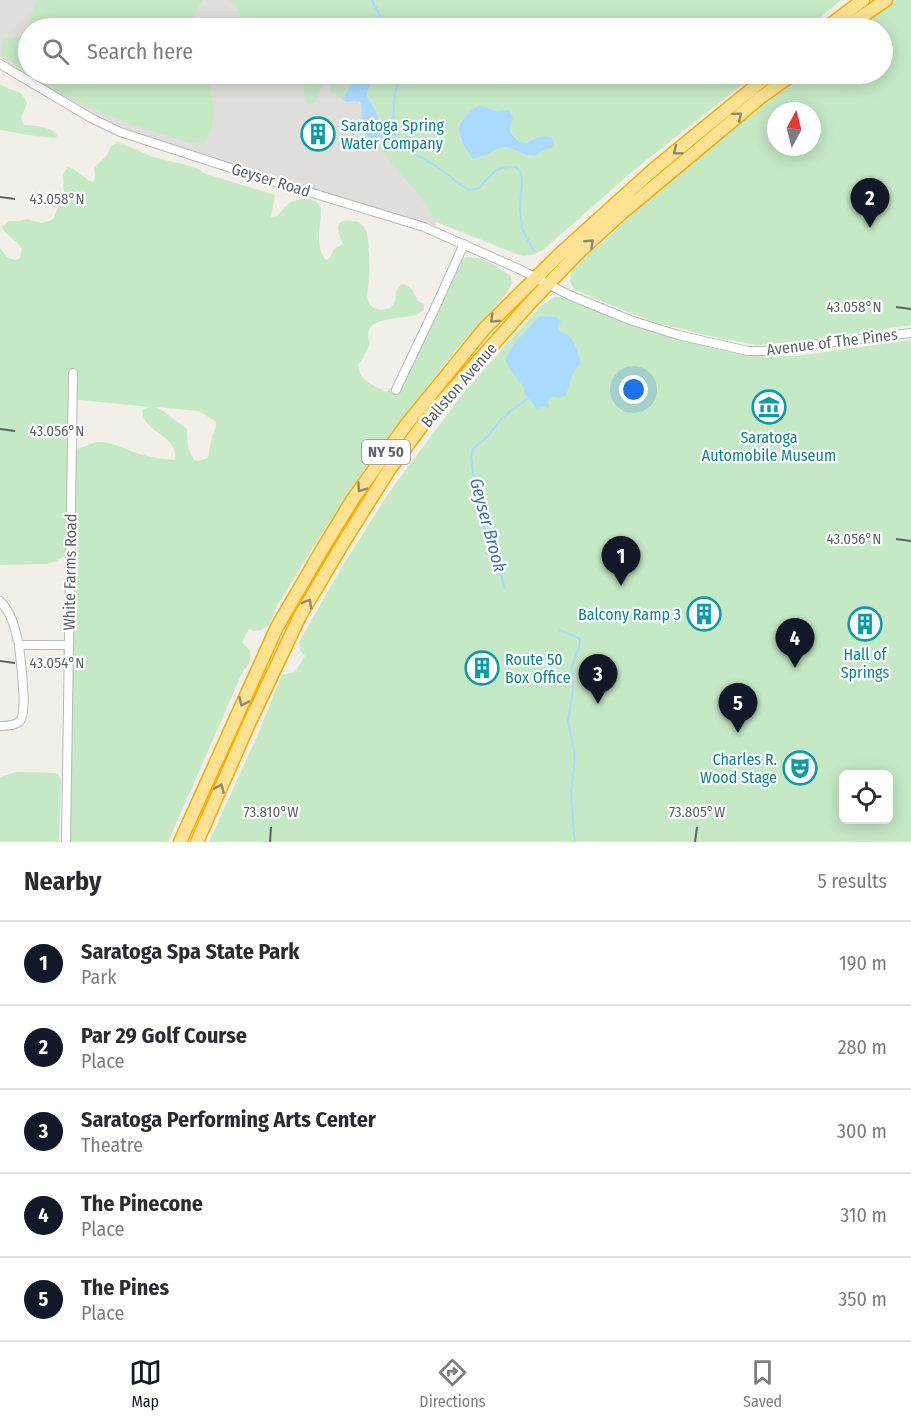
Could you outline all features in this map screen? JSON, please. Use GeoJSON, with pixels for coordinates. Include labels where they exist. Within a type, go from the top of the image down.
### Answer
{"type":"FeatureCollection","features":[{"type":"Feature","properties":{"kind":"highway"},"geometry":{"type":"LineString","coordinates":[[839,18],[863,0]]}},
{"type":"Feature","properties":{"kind":"highway"},"geometry":{"type":"LineString","coordinates":[[860,18],[886,0]]}},
{"type":"Feature","properties":{"kind":"highway","name":"Ballston Avenue"},"geometry":{"type":"LineString","coordinates":[[180,842],[277,627],[353,499],[406,425],[485,328],[561,253],[654,169],[758,84]]}},
{"type":"Feature","properties":{"kind":"highway","name":"Ballston Avenue"},"geometry":{"type":"LineString","coordinates":[[197,842],[300,616],[383,479],[430,415],[578,253],[622,213],[779,84]]}},
{"type":"Feature","properties":{"kind":"street","name":"Geyser Road"},"geometry":{"type":"LineString","coordinates":[[0,64],[18,75]]}},
{"type":"Feature","properties":{"kind":"street","name":"Geyser Road"},"geometry":{"type":"LineString","coordinates":[[34,84],[120,132],[424,227],[548,284]]}},
{"type":"Feature","properties":{"kind":"street"},"geometry":{"type":"LineString","coordinates":[[396,390],[464,244]]}},
{"type":"Feature","properties":{"kind":"street","name":"Avenue of The Pines"},"geometry":{"type":"LineString","coordinates":[[548,284],[568,295],[630,320],[678,335],[748,351],[770,351],[911,333]]}},
{"type":"Feature","properties":{"kind":"street","name":"White Farms Road"},"geometry":{"type":"LineString","coordinates":[[66,842],[73,373]]}},
{"type":"Feature","properties":{"kind":"street"},"geometry":{"type":"LineString","coordinates":[[0,601],[12,618],[19,645],[24,703],[24,715],[19,722],[9,726],[0,726]]}},
{"type":"Feature","properties":{"kind":"street"},"geometry":{"type":"LineString","coordinates":[[19,645],[69,645]]}},
{"type":"Feature","properties":{"kind":"shaded area"},"geometry":{"type":"Polygon","coordinates":[[[0,0],[295,0],[303,18],[18,18],[18,69],[0,57],[0,0]]]}},
{"type":"Feature","properties":{"kind":"shaded area"},"geometry":{"type":"Polygon","coordinates":[[[41,84],[345,84],[434,205],[436,226],[173,145],[107,122],[76,107],[41,84]]]}},
{"type":"Feature","properties":{"kind":"green space"},"geometry":{"type":"Polygon","coordinates":[[[37,0],[203,0],[193,18],[30,18],[37,0]]]}},
{"type":"Feature","properties":{"kind":"green space"},"geometry":{"type":"Polygon","coordinates":[[[230,0],[841,0],[820,18],[241,18],[238,9],[230,0]]]}},
{"type":"Feature","properties":{"kind":"green space"},"geometry":{"type":"Polygon","coordinates":[[[897,0],[911,0],[911,325],[757,345],[653,322],[575,290],[570,280],[572,269],[593,249],[603,243],[640,206],[767,103],[767,156],[821,156],[821,102],[768,102],[791,84],[893,84],[893,18],[871,18],[897,0]]]}},
{"type":"Feature","properties":{"kind":"green space"},"geometry":{"type":"Polygon","coordinates":[[[18,36],[18,66],[1,54],[3,40],[18,36]]]}},
{"type":"Feature","properties":{"kind":"green space"},"geometry":{"type":"Polygon","coordinates":[[[0,84],[19,92],[27,103],[22,117],[24,125],[47,128],[58,135],[55,138],[0,130],[0,84]]]}},
{"type":"Feature","properties":{"kind":"green space"},"geometry":{"type":"Polygon","coordinates":[[[45,84],[207,84],[212,100],[213,123],[204,144],[191,143],[135,126],[58,93],[45,84]]]}},
{"type":"Feature","properties":{"kind":"green space"},"geometry":{"type":"Polygon","coordinates":[[[304,84],[322,84],[318,98],[311,105],[307,103],[304,94],[304,84]]]}},
{"type":"Feature","properties":{"kind":"green space"},"geometry":{"type":"Polygon","coordinates":[[[329,84],[350,84],[343,99],[331,92],[329,84]]]}},
{"type":"Feature","properties":{"kind":"green space"},"geometry":{"type":"Polygon","coordinates":[[[371,84],[743,84],[635,169],[543,250],[533,255],[522,256],[434,221],[416,191],[377,146],[378,143],[388,141],[367,91],[371,84]],[[483,106],[467,115],[461,122],[460,140],[495,150],[503,147],[513,149],[526,155],[536,156],[544,150],[535,138],[527,143],[518,141],[496,113],[483,106]]]}},
{"type":"Feature","properties":{"kind":"green space"},"geometry":{"type":"Polygon","coordinates":[[[118,142],[153,157],[190,166],[203,173],[275,195],[271,217],[277,216],[287,205],[296,200],[315,201],[321,209],[319,242],[322,255],[326,260],[330,258],[334,249],[343,244],[338,230],[339,224],[353,221],[363,225],[368,244],[367,295],[372,306],[384,309],[394,305],[397,290],[403,284],[410,288],[417,300],[424,305],[424,310],[417,315],[383,320],[370,328],[368,334],[370,343],[358,365],[359,371],[368,382],[387,392],[389,388],[401,391],[461,261],[466,257],[484,260],[511,276],[512,283],[506,294],[454,352],[373,456],[278,604],[269,625],[261,630],[249,629],[242,642],[250,651],[249,662],[168,842],[69,842],[68,554],[47,564],[0,565],[0,248],[7,257],[15,260],[20,258],[22,249],[2,227],[9,221],[27,219],[41,223],[50,221],[54,218],[64,193],[63,174],[68,167],[93,182],[94,168],[107,155],[111,146],[118,142]],[[70,399],[67,417],[70,448],[78,449],[102,442],[144,455],[175,460],[172,445],[144,418],[142,410],[150,407],[70,399]],[[156,407],[187,429],[188,448],[194,460],[208,458],[216,422],[199,411],[156,407]]]}},
{"type":"Feature","properties":{"kind":"green space"},"geometry":{"type":"Polygon","coordinates":[[[554,297],[560,297],[651,331],[711,348],[751,356],[798,356],[911,340],[911,842],[209,842],[282,675],[295,672],[305,656],[300,650],[299,642],[342,567],[388,494],[465,391],[540,307],[554,297]]]}},
{"type":"Feature","properties":{"kind":"green space"},"geometry":{"type":"Polygon","coordinates":[[[16,772],[59,775],[61,779],[59,842],[0,842],[0,777],[16,772]]]}},
{"type":"Feature","properties":{"kind":"water"},"geometry":{"type":"Polygon","coordinates":[[[350,84],[371,84],[367,95],[383,130],[389,137],[388,141],[378,143],[365,135],[361,125],[360,102],[346,102],[343,99],[350,84]]]}},
{"type":"Feature","properties":{"kind":"water"},"geometry":{"type":"Polygon","coordinates":[[[478,106],[495,111],[509,110],[513,118],[510,130],[518,141],[527,143],[539,137],[548,137],[554,142],[552,147],[536,156],[503,147],[473,159],[463,143],[459,130],[463,118],[478,106]]]}},
{"type":"Feature","properties":{"kind":"water"},"geometry":{"type":"Polygon","coordinates":[[[540,316],[556,317],[561,321],[557,327],[573,340],[581,362],[572,375],[566,395],[560,398],[549,397],[549,408],[537,409],[523,391],[525,388],[513,374],[505,359],[514,344],[540,316]]]}},
{"type":"Feature","properties":{"kind":"waterway","name":"Geyser Brook"},"geometry":{"type":"LineString","coordinates":[[372,0],[381,18]]}},
{"type":"Feature","properties":{"kind":"waterway","name":"Geyser Brook"},"geometry":{"type":"LineString","coordinates":[[398,84],[393,111],[395,136],[400,144],[470,190],[479,188],[496,170],[516,167],[520,171],[522,229],[534,251]]}},
{"type":"Feature","properties":{"kind":"waterway","name":"Geyser Brook"},"geometry":{"type":"LineString","coordinates":[[505,589],[495,552],[483,524],[477,502],[471,457],[473,449],[488,436],[503,417],[530,397]]}},
{"type":"Feature","properties":{"kind":"waterway","name":"Geyser Brook"},"geometry":{"type":"LineString","coordinates":[[560,630],[580,639],[571,669],[573,691],[568,721],[575,755],[571,794],[575,842]]}},
{"type":"Feature","properties":{"kind":"place","name":"Saratoga Spring Water Company"},"geometry":{"type":"Point","coordinates":[318,134]}},
{"type":"Feature","properties":{"kind":"place","name":"Par 29 Golf Course"},"geometry":{"type":"Point","coordinates":[870,228]}},
{"type":"Feature","properties":{"kind":"place","name":"Saratoga Automobile Museum"},"geometry":{"type":"Point","coordinates":[769,407]}},
{"type":"Feature","properties":{"kind":"place","name":"Saratoga Spa State Park"},"geometry":{"type":"Point","coordinates":[621,586]}},
{"type":"Feature","properties":{"kind":"place","name":"Balcony Ramp 3"},"geometry":{"type":"Point","coordinates":[704,614]}},
{"type":"Feature","properties":{"kind":"place","name":"Hall of Springs"},"geometry":{"type":"Point","coordinates":[865,624]}},
{"type":"Feature","properties":{"kind":"place","name":"Route 50 Box Office"},"geometry":{"type":"Point","coordinates":[482,668]}},
{"type":"Feature","properties":{"kind":"place","name":"The Pinecone"},"geometry":{"type":"Point","coordinates":[795,668]}},
{"type":"Feature","properties":{"kind":"place","name":"Saratoga Performing Arts Center"},"geometry":{"type":"Point","coordinates":[598,704]}},
{"type":"Feature","properties":{"kind":"place","name":"The Pines"},"geometry":{"type":"Point","coordinates":[738,733]}},
{"type":"Feature","properties":{"kind":"place","name":"Charles R. Wood Stage"},"geometry":{"type":"Point","coordinates":[800,768]}}]}
